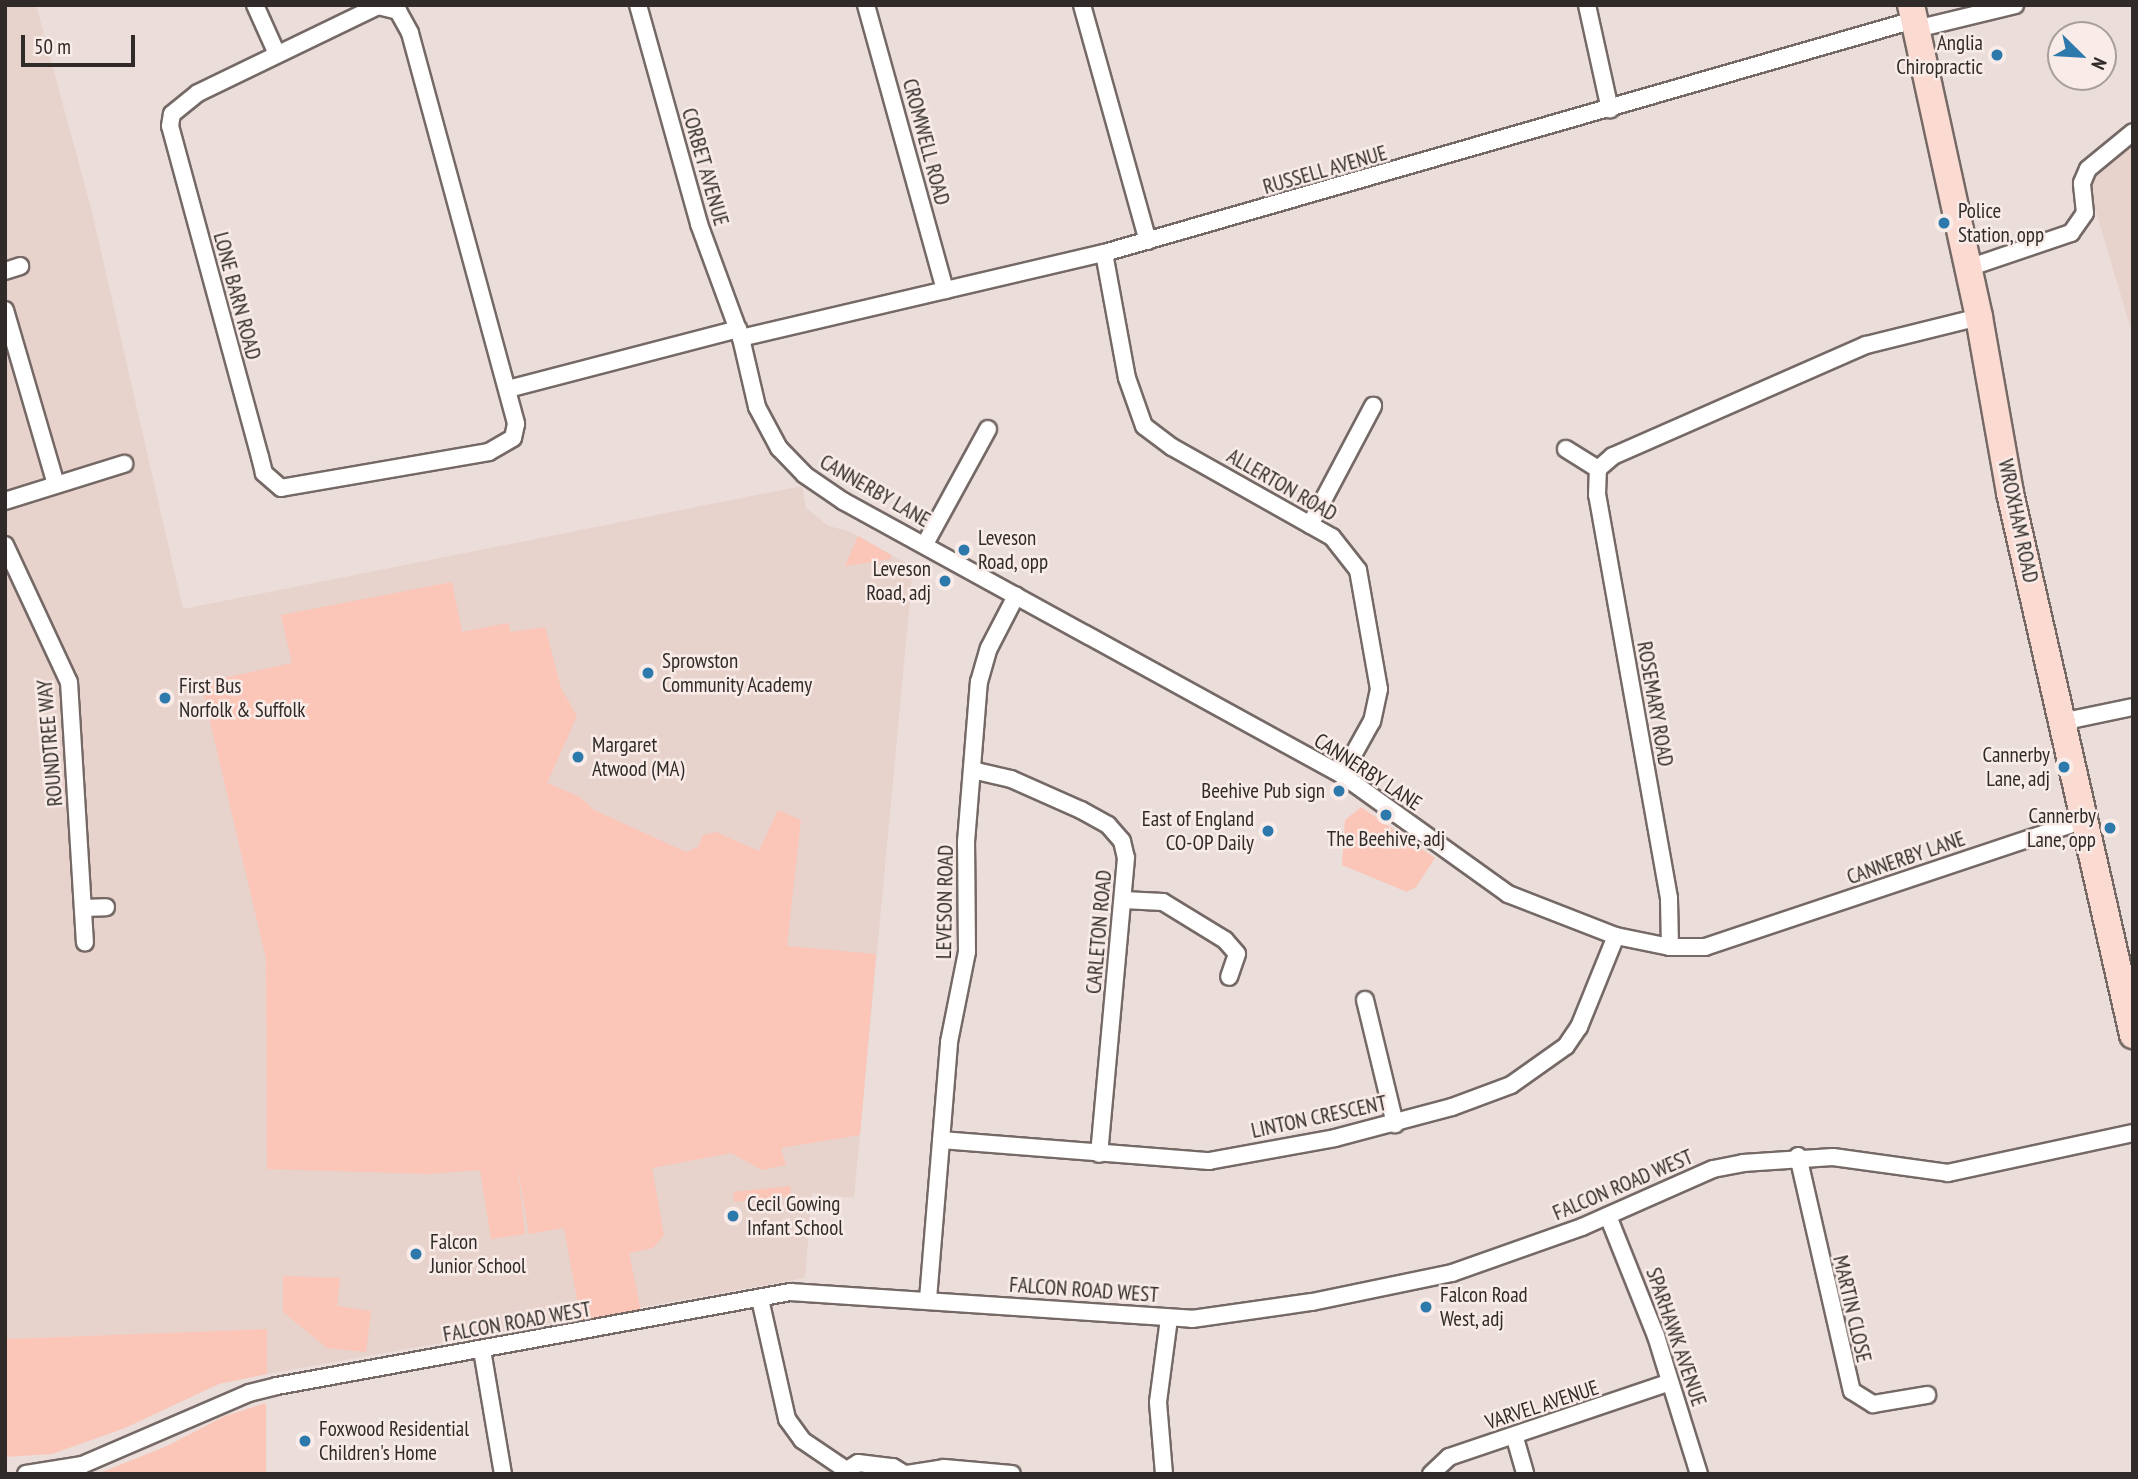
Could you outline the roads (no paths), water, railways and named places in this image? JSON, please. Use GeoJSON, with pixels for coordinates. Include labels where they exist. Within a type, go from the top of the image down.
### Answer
{"type":"FeatureCollection","features":[{"type":"Feature","properties":{"kind":"main road","name":"WROXHAM ROAD"},"geometry":{"type":"LineString","coordinates":[[1914,18],[1979,317],[2010,493],[2133,1035]]}},
{"type":"Feature","properties":{"kind":"street"},"geometry":{"type":"LineString","coordinates":[[255,5],[277,54]]}},
{"type":"Feature","properties":{"kind":"street","name":"CORBET AVENUE"},"geometry":{"type":"LineString","coordinates":[[638,5],[699,224],[739,334]]}},
{"type":"Feature","properties":{"kind":"street","name":"CROMWELL ROAD"},"geometry":{"type":"LineString","coordinates":[[866,5],[945,290]]}},
{"type":"Feature","properties":{"kind":"street"},"geometry":{"type":"LineString","coordinates":[[1082,5],[1148,241]]}},
{"type":"Feature","properties":{"kind":"street"},"geometry":{"type":"LineString","coordinates":[[1587,5],[1610,110]]}},
{"type":"Feature","properties":{"kind":"street","name":"RUSSELL AVENUE"},"geometry":{"type":"LineString","coordinates":[[739,334],[1104,253],[1610,110],[1914,18],[2015,5]]}},
{"type":"Feature","properties":{"kind":"street","name":"LONE BARN ROAD"},"geometry":{"type":"LineString","coordinates":[[392,7],[410,33],[508,389],[519,440],[489,452],[291,489],[281,488],[264,473],[170,126],[180,104],[277,54],[364,10],[392,7]]}},
{"type":"Feature","properties":{"kind":"street"},"geometry":{"type":"LineString","coordinates":[[1968,268],[2071,233],[2085,213],[2082,183],[2088,169],[2133,132]]}},
{"type":"Feature","properties":{"kind":"street","name":"ALLERTON ROAD"},"geometry":{"type":"LineString","coordinates":[[1104,253],[1127,378],[1144,426],[1172,447],[1332,537],[1358,570],[1379,689],[1372,721],[1342,775]]}},
{"type":"Feature","properties":{"kind":"street"},"geometry":{"type":"LineString","coordinates":[[5,310],[56,484]]}},
{"type":"Feature","properties":{"kind":"street"},"geometry":{"type":"LineString","coordinates":[[1566,449],[1598,469],[1613,456],[1856,349],[1979,317]]}},
{"type":"Feature","properties":{"kind":"street"},"geometry":{"type":"LineString","coordinates":[[508,389],[739,334]]}},
{"type":"Feature","properties":{"kind":"street","name":"CANNERBY LANE"},"geometry":{"type":"LineString","coordinates":[[739,334],[764,424],[785,455],[805,475],[843,502],[925,544],[1342,775],[1508,894],[1616,936],[1670,947],[1705,947],[2085,820]]}},
{"type":"Feature","properties":{"kind":"street"},"geometry":{"type":"LineString","coordinates":[[1310,525],[1373,406]]}},
{"type":"Feature","properties":{"kind":"street"},"geometry":{"type":"LineString","coordinates":[[925,544],[988,429]]}},
{"type":"Feature","properties":{"kind":"street"},"geometry":{"type":"LineString","coordinates":[[5,501],[124,464]]}},
{"type":"Feature","properties":{"kind":"street","name":"ROSEMARY ROAD"},"geometry":{"type":"LineString","coordinates":[[1598,469],[1597,495],[1669,898],[1670,947]]}},
{"type":"Feature","properties":{"kind":"street","name":"ROUNDTREE WAY"},"geometry":{"type":"LineString","coordinates":[[5,545],[69,682],[85,943]]}},
{"type":"Feature","properties":{"kind":"street","name":"LEVESON ROAD"},"geometry":{"type":"LineString","coordinates":[[928,1299],[950,1042],[967,952],[965,869],[981,668],[1016,596]]}},
{"type":"Feature","properties":{"kind":"street"},"geometry":{"type":"LineString","coordinates":[[2062,722],[2133,707]]}},
{"type":"Feature","properties":{"kind":"street","name":"CARLETON ROAD"},"geometry":{"type":"LineString","coordinates":[[972,770],[1012,779],[1108,825],[1122,841],[1126,858],[1123,900],[1099,1154]]}},
{"type":"Feature","properties":{"kind":"street"},"geometry":{"type":"LineString","coordinates":[[1123,900],[1163,902],[1225,940],[1242,954],[1229,977]]}},
{"type":"Feature","properties":{"kind":"street"},"geometry":{"type":"LineString","coordinates":[[83,908],[106,907]]}},
{"type":"Feature","properties":{"kind":"street","name":"LINTON CRESCENT"},"geometry":{"type":"LineString","coordinates":[[942,1140],[1209,1161],[1395,1124],[1511,1085],[1548,1063],[1579,1027],[1616,936]]}},
{"type":"Feature","properties":{"kind":"street"},"geometry":{"type":"LineString","coordinates":[[1365,1000],[1395,1124]]}},
{"type":"Feature","properties":{"kind":"street","name":"FALCON ROAD WEST"},"geometry":{"type":"LineString","coordinates":[[26,1474],[82,1465],[249,1393],[802,1291],[1169,1318],[1312,1302],[1423,1281],[1608,1216],[1713,1170],[1798,1156],[1833,1157],[1948,1173],[2133,1133]]}},
{"type":"Feature","properties":{"kind":"street","name":"MARTIN CLOSE"},"geometry":{"type":"LineString","coordinates":[[1798,1156],[1852,1391],[1873,1404],[1927,1395]]}},
{"type":"Feature","properties":{"kind":"street","name":"SPARHAWK AVENUE"},"geometry":{"type":"LineString","coordinates":[[1608,1216],[1670,1382],[1699,1474]]}},
{"type":"Feature","properties":{"kind":"street"},"geometry":{"type":"LineString","coordinates":[[760,1299],[787,1419],[803,1440],[850,1472],[858,1462],[893,1467],[905,1474],[944,1468],[1012,1474]]}},
{"type":"Feature","properties":{"kind":"street"},"geometry":{"type":"LineString","coordinates":[[1164,1474],[1158,1402],[1169,1318]]}},
{"type":"Feature","properties":{"kind":"street"},"geometry":{"type":"LineString","coordinates":[[482,1350],[503,1474]]}},
{"type":"Feature","properties":{"kind":"street","name":"VARVEL AVENUE"},"geometry":{"type":"LineString","coordinates":[[1432,1474],[1450,1457],[1515,1438],[1670,1382]]}},
{"type":"Feature","properties":{"kind":"street"},"geometry":{"type":"LineString","coordinates":[[1515,1438],[1525,1474]]}},
{"type":"Feature","properties":{"kind":"place","name":"Anglia Chiropractic"},"geometry":{"type":"Point","coordinates":[1997,55]}},
{"type":"Feature","properties":{"kind":"place","name":"Police Station, opp"},"geometry":{"type":"Point","coordinates":[1944,223]}},
{"type":"Feature","properties":{"kind":"place","name":"Leveson Road, opp"},"geometry":{"type":"Point","coordinates":[964,550]}},
{"type":"Feature","properties":{"kind":"place","name":"Leveson Road, adj"},"geometry":{"type":"Point","coordinates":[945,581]}},
{"type":"Feature","properties":{"kind":"place","name":"Sprowston Community Academy"},"geometry":{"type":"Point","coordinates":[648,673]}},
{"type":"Feature","properties":{"kind":"place","name":"First Bus Norfolk & Suffolk"},"geometry":{"type":"Point","coordinates":[165,698]}},
{"type":"Feature","properties":{"kind":"place","name":"Margaret Atwood (MA)"},"geometry":{"type":"Point","coordinates":[578,757]}},
{"type":"Feature","properties":{"kind":"place","name":"Cannerby Lane, adj"},"geometry":{"type":"Point","coordinates":[2064,767]}},
{"type":"Feature","properties":{"kind":"place","name":"Beehive Pub sign"},"geometry":{"type":"Point","coordinates":[1339,791]}},
{"type":"Feature","properties":{"kind":"place","name":"The Beehive, adj"},"geometry":{"type":"Point","coordinates":[1386,815]}},
{"type":"Feature","properties":{"kind":"place","name":"Cannerby Lane, opp"},"geometry":{"type":"Point","coordinates":[2110,828]}},
{"type":"Feature","properties":{"kind":"place","name":"East of England CO-OP Daily"},"geometry":{"type":"Point","coordinates":[1268,831]}},
{"type":"Feature","properties":{"kind":"place","name":"Cecil Gowing Infant School"},"geometry":{"type":"Point","coordinates":[733,1216]}},
{"type":"Feature","properties":{"kind":"place","name":"Falcon Junior School"},"geometry":{"type":"Point","coordinates":[416,1254]}},
{"type":"Feature","properties":{"kind":"place","name":"Falcon Road West, adj"},"geometry":{"type":"Point","coordinates":[1426,1307]}},
{"type":"Feature","properties":{"kind":"place","name":"Foxwood Residential Children's Home"},"geometry":{"type":"Point","coordinates":[305,1441]}}]}
